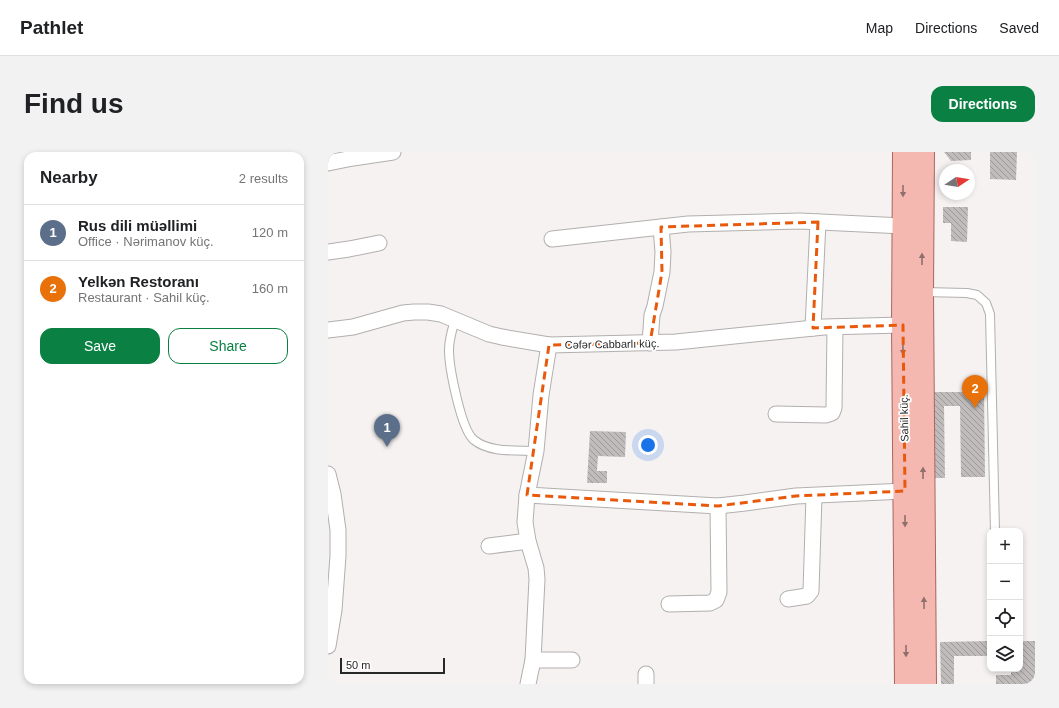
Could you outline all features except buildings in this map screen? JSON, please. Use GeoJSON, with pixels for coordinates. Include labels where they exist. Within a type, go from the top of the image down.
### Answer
{"type":"FeatureCollection","features":[{"type":"Feature","properties":{"kind":"main road","name":"Sahil küç."},"geometry":{"type":"LineString","coordinates":[[904,152],[903,325],[906,684]]}},
{"type":"Feature","properties":{"kind":"main road","name":"Sahil küç."},"geometry":{"type":"LineString","coordinates":[[923,152],[922,292],[925,684]]}},
{"type":"Feature","properties":{"kind":"street"},"geometry":{"type":"LineString","coordinates":[[328,161],[393,152]]}},
{"type":"Feature","properties":{"kind":"street"},"geometry":{"type":"LineString","coordinates":[[552,239],[688,224],[800,221],[903,226]]}},
{"type":"Feature","properties":{"kind":"street"},"geometry":{"type":"LineString","coordinates":[[813,328],[818,222]]}},
{"type":"Feature","properties":{"kind":"street"},"geometry":{"type":"LineString","coordinates":[[650,343],[652,315],[662,272],[663,252],[661,227]]}},
{"type":"Feature","properties":{"kind":"street"},"geometry":{"type":"LineString","coordinates":[[328,252],[379,243]]}},
{"type":"Feature","properties":{"kind":"street","name":"Cəfər Cabbarlı küç."},"geometry":{"type":"LineString","coordinates":[[328,330],[353,326],[414,312],[441,314],[488,334],[549,345],[698,341],[813,328],[903,325]]}},
{"type":"Feature","properties":{"kind":"street"},"geometry":{"type":"LineString","coordinates":[[776,414],[826,415],[832,413],[834,408],[835,327]]}},
{"type":"Feature","properties":{"kind":"street"},"geometry":{"type":"LineString","coordinates":[[528,684],[533,660],[537,579],[536,568],[528,541],[525,522],[536,451],[541,395],[549,345]]}},
{"type":"Feature","properties":{"kind":"street"},"geometry":{"type":"LineString","coordinates":[[328,474],[330,495],[338,530],[338,556],[334,610],[328,646]]}},
{"type":"Feature","properties":{"kind":"street"},"geometry":{"type":"LineString","coordinates":[[528,495],[718,506],[777,498],[905,491]]}},
{"type":"Feature","properties":{"kind":"street"},"geometry":{"type":"LineString","coordinates":[[788,599],[807,596],[811,591],[814,496]]}},
{"type":"Feature","properties":{"kind":"street"},"geometry":{"type":"LineString","coordinates":[[669,604],[710,604],[716,600],[719,592],[718,506]]}},
{"type":"Feature","properties":{"kind":"street"},"geometry":{"type":"LineString","coordinates":[[489,546],[528,541]]}},
{"type":"Feature","properties":{"kind":"street"},"geometry":{"type":"LineString","coordinates":[[533,660],[572,660]]}},
{"type":"Feature","properties":{"kind":"lane"},"geometry":{"type":"LineString","coordinates":[[922,292],[967,293],[977,295],[986,303],[990,314],[995,528]]}},
{"type":"Feature","properties":{"kind":"lane"},"geometry":{"type":"LineString","coordinates":[[455,320],[450,334],[449,350],[452,376],[458,404],[467,433],[473,440],[482,445],[496,449],[536,451]]}},
{"type":"Feature","properties":{"kind":"highlighted area"},"geometry":{"type":"Polygon","coordinates":[[[818,222],[813,328],[903,325],[905,491],[796,496],[718,506],[527,495],[549,345],[650,343],[662,272],[661,227],[818,222]]]}},
{"type":"Feature","properties":{"kind":"place","name":"Yelkən Restoranı"},"geometry":{"type":"Point","coordinates":[975,408]}},
{"type":"Feature","properties":{"kind":"place","name":"Rus dili müəllimi"},"geometry":{"type":"Point","coordinates":[387,447]}}]}
